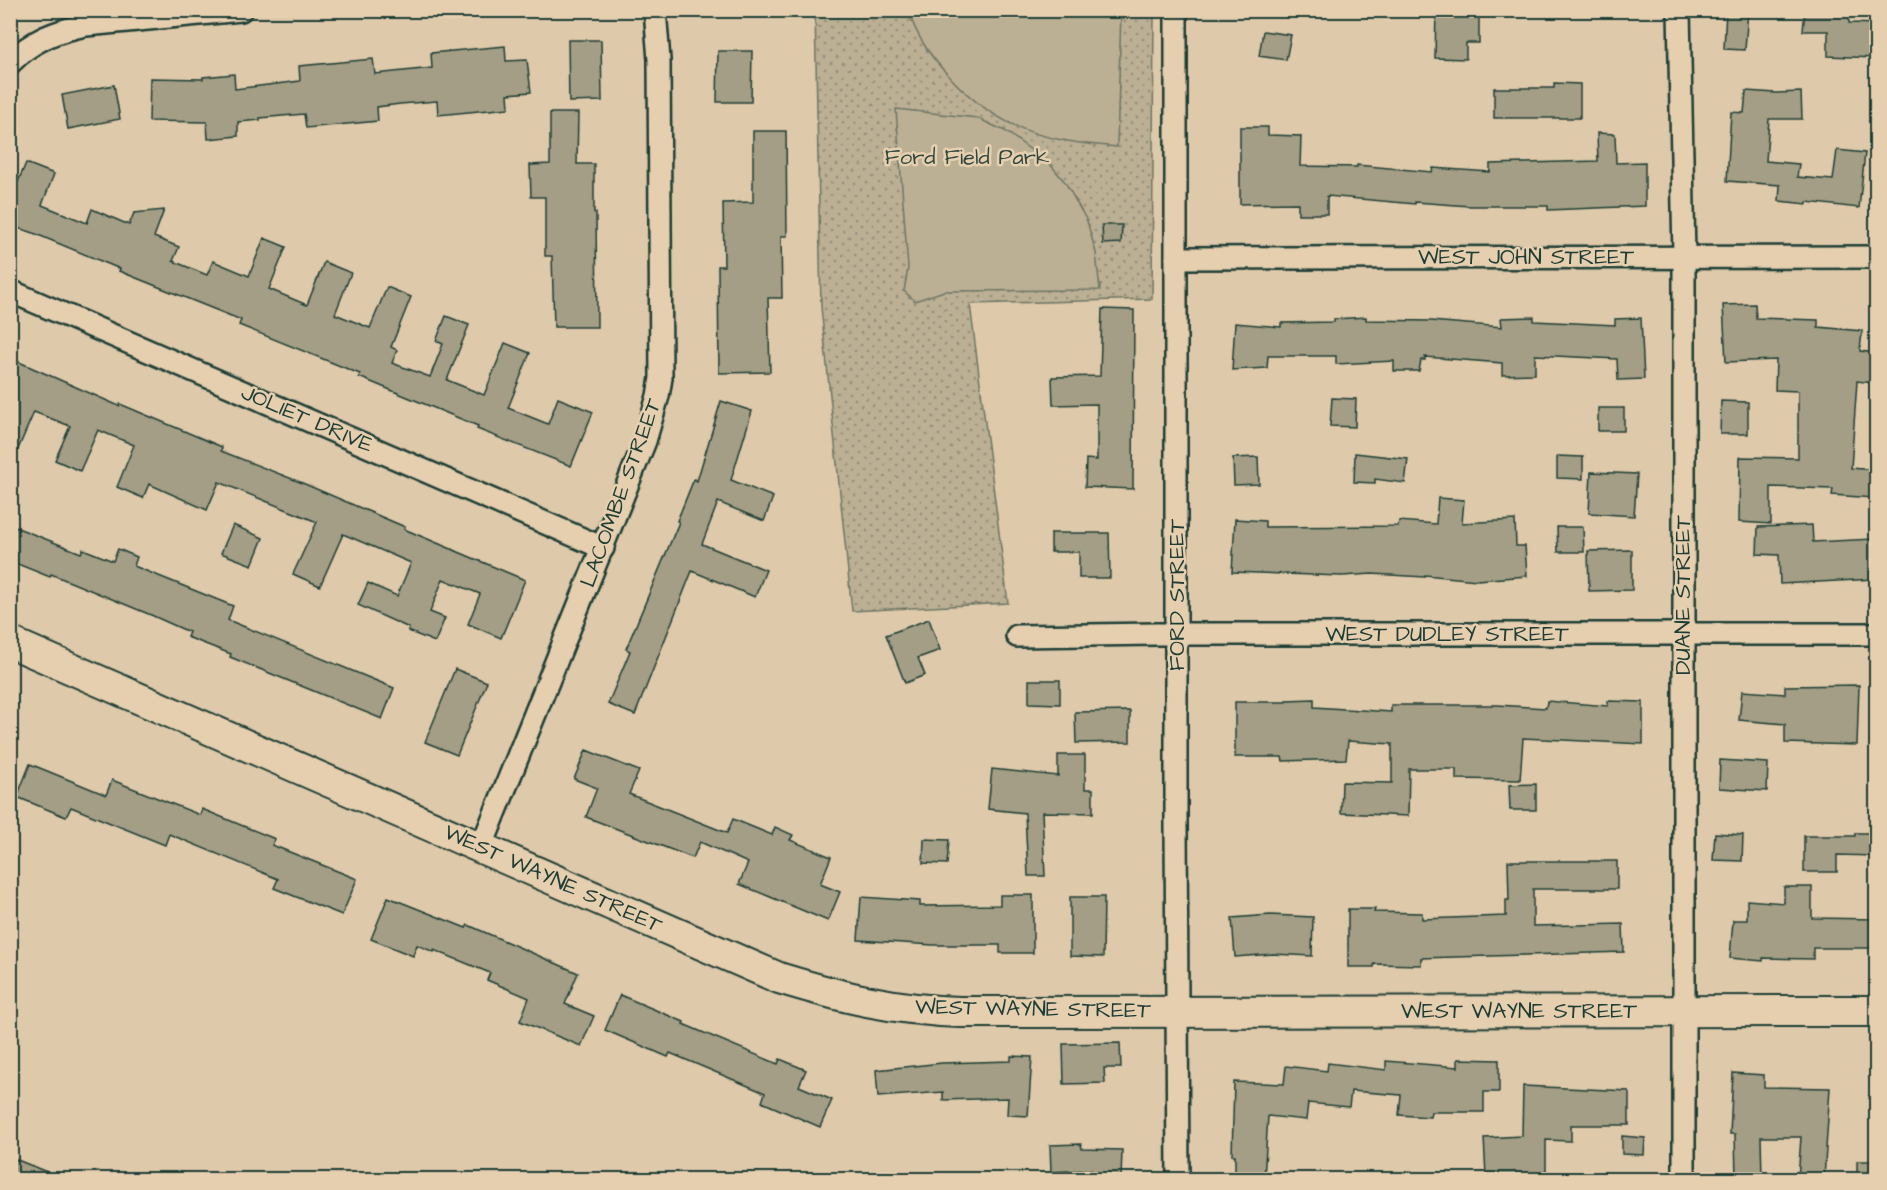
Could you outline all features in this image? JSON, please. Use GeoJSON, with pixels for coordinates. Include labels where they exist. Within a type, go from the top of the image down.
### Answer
{"type":"FeatureCollection","features":[{"type":"Feature","properties":{"kind":"street"},"geometry":{"type":"LineString","coordinates":[[10,63],[37,40],[66,29],[86,25],[241,10]]}},
{"type":"Feature","properties":{"kind":"street","name":"LACOMBE STREET"},"geometry":{"type":"LineString","coordinates":[[482,848],[645,441],[658,396],[661,378],[659,60],[656,10]]}},
{"type":"Feature","properties":{"kind":"street","name":"FORD STREET"},"geometry":{"type":"LineString","coordinates":[[1176,10],[1178,1179]]}},
{"type":"Feature","properties":{"kind":"street","name":"DUANE STREET"},"geometry":{"type":"LineString","coordinates":[[1679,10],[1684,257],[1684,1179]]}},
{"type":"Feature","properties":{"kind":"street","name":"WEST JOHN STREET"},"geometry":{"type":"LineString","coordinates":[[1176,258],[1876,257]]}},
{"type":"Feature","properties":{"kind":"street","name":"JOLIET DRIVE"},"geometry":{"type":"LineString","coordinates":[[10,291],[603,548]]}},
{"type":"Feature","properties":{"kind":"street","name":"WEST DUDLEY STREET"},"geometry":{"type":"LineString","coordinates":[[1017,636],[1876,634]]}},
{"type":"Feature","properties":{"kind":"street","name":"WEST WAYNE STREET"},"geometry":{"type":"LineString","coordinates":[[10,642],[779,978],[852,999],[920,1011],[1876,1011]]}},
{"type":"Feature","properties":{"kind":"green space","name":"Ford Field Park"},"geometry":{"type":"Polygon","coordinates":[[[815,11],[1154,11],[1152,299],[970,304],[1008,603],[852,611],[821,307],[815,11]]]}},
{"type":"Feature","properties":{"kind":"green space"},"geometry":{"type":"Polygon","coordinates":[[[908,11],[1121,11],[1117,147],[1068,141],[1025,130],[986,109],[968,95],[936,61],[920,38],[908,11]]]}},
{"type":"Feature","properties":{"kind":"green space"},"geometry":{"type":"Polygon","coordinates":[[[896,109],[977,118],[1005,131],[1050,164],[1065,182],[1087,221],[1096,253],[1100,290],[944,291],[915,301],[904,291],[908,268],[896,109]]]}},
{"type":"Feature","properties":{"kind":"building"},"geometry":{"type":"Polygon","coordinates":[[[1436,10],[1479,10],[1479,43],[1466,43],[1466,59],[1435,58],[1436,10]]]}},
{"type":"Feature","properties":{"kind":"building"},"geometry":{"type":"Polygon","coordinates":[[[1726,10],[1748,10],[1745,50],[1724,49],[1726,10]]]}},
{"type":"Feature","properties":{"kind":"building"},"geometry":{"type":"Polygon","coordinates":[[[1805,10],[1849,10],[1849,23],[1876,24],[1875,58],[1828,56],[1828,31],[1803,31],[1805,10]]]}},
{"type":"Feature","properties":{"kind":"building"},"geometry":{"type":"Polygon","coordinates":[[[1263,31],[1291,35],[1286,60],[1259,56],[1263,31]]]}},
{"type":"Feature","properties":{"kind":"building"},"geometry":{"type":"Polygon","coordinates":[[[568,40],[601,40],[602,101],[569,102],[568,40]]]}},
{"type":"Feature","properties":{"kind":"building"},"geometry":{"type":"Polygon","coordinates":[[[505,46],[506,61],[527,60],[531,92],[508,94],[509,108],[438,115],[437,101],[400,104],[377,107],[378,121],[306,128],[304,114],[260,118],[260,120],[238,122],[238,136],[208,139],[207,122],[149,121],[150,78],[203,79],[203,77],[234,74],[235,89],[300,81],[299,66],[373,59],[375,74],[432,68],[431,53],[505,46]]]}},
{"type":"Feature","properties":{"kind":"building"},"geometry":{"type":"Polygon","coordinates":[[[718,51],[752,51],[751,102],[717,102],[718,51]]]}},
{"type":"Feature","properties":{"kind":"building"},"geometry":{"type":"Polygon","coordinates":[[[1554,83],[1580,84],[1580,118],[1494,118],[1494,88],[1554,88],[1554,83]]]}},
{"type":"Feature","properties":{"kind":"building"},"geometry":{"type":"Polygon","coordinates":[[[114,85],[120,119],[68,129],[62,95],[114,85]]]}},
{"type":"Feature","properties":{"kind":"building"},"geometry":{"type":"Polygon","coordinates":[[[1746,91],[1801,92],[1802,119],[1769,119],[1766,161],[1799,164],[1797,177],[1833,180],[1837,150],[1865,153],[1859,208],[1779,201],[1780,185],[1727,181],[1731,112],[1744,113],[1746,91]]]}},
{"type":"Feature","properties":{"kind":"building"},"geometry":{"type":"Polygon","coordinates":[[[550,113],[578,113],[577,164],[594,164],[597,327],[554,327],[552,256],[545,256],[545,197],[531,197],[530,165],[550,164],[550,113]]]}},
{"type":"Feature","properties":{"kind":"building"},"geometry":{"type":"Polygon","coordinates":[[[1240,127],[1268,127],[1268,135],[1301,136],[1300,166],[1357,167],[1357,165],[1432,172],[1433,168],[1490,172],[1490,164],[1598,161],[1597,133],[1615,134],[1616,163],[1645,162],[1645,206],[1548,210],[1548,206],[1470,206],[1415,202],[1415,204],[1327,196],[1327,214],[1298,214],[1298,203],[1240,204],[1240,127]]]}},
{"type":"Feature","properties":{"kind":"building"},"geometry":{"type":"Polygon","coordinates":[[[753,131],[786,131],[787,236],[781,236],[782,298],[768,298],[770,372],[719,373],[718,266],[724,266],[723,203],[753,202],[753,131]]]}},
{"type":"Feature","properties":{"kind":"building"},"geometry":{"type":"Polygon","coordinates":[[[26,163],[54,174],[42,205],[87,223],[92,209],[129,225],[134,213],[164,210],[154,237],[179,247],[173,261],[207,275],[213,261],[249,276],[264,238],[286,247],[269,289],[307,305],[324,262],[351,273],[335,314],[370,328],[387,287],[411,297],[391,347],[397,350],[392,363],[430,377],[443,344],[436,341],[446,316],[469,325],[447,380],[484,395],[505,343],[530,353],[508,408],[548,424],[558,398],[593,412],[571,466],[477,429],[478,426],[359,377],[360,374],[239,325],[241,320],[119,271],[120,269],[31,232],[10,226],[10,201],[26,163]]]}},
{"type":"Feature","properties":{"kind":"building"},"geometry":{"type":"Polygon","coordinates":[[[1102,225],[1122,225],[1121,243],[1103,244],[1102,225]]]}},
{"type":"Feature","properties":{"kind":"building"},"geometry":{"type":"Polygon","coordinates":[[[1755,304],[1756,318],[1818,320],[1818,327],[1862,331],[1860,351],[1876,353],[1873,383],[1857,381],[1851,468],[1876,470],[1874,498],[1832,495],[1833,489],[1771,487],[1771,524],[1739,522],[1740,457],[1798,458],[1798,391],[1775,390],[1776,360],[1726,362],[1723,305],[1755,304]]]}},
{"type":"Feature","properties":{"kind":"building"},"geometry":{"type":"Polygon","coordinates":[[[1102,309],[1134,310],[1133,489],[1085,487],[1086,459],[1097,460],[1097,404],[1053,405],[1052,377],[1100,376],[1102,309]]]}},
{"type":"Feature","properties":{"kind":"building"},"geometry":{"type":"Polygon","coordinates":[[[1366,317],[1366,320],[1431,321],[1502,327],[1501,318],[1534,317],[1534,321],[1615,325],[1615,319],[1641,318],[1644,379],[1618,380],[1617,359],[1535,355],[1535,374],[1502,375],[1502,363],[1425,357],[1425,360],[1421,360],[1419,371],[1394,371],[1394,361],[1336,364],[1336,356],[1268,356],[1267,368],[1232,370],[1235,323],[1281,327],[1281,323],[1334,322],[1334,319],[1366,317]]]}},
{"type":"Feature","properties":{"kind":"building"},"geometry":{"type":"Polygon","coordinates":[[[10,358],[119,406],[120,404],[222,447],[221,451],[300,482],[525,580],[501,638],[468,624],[480,594],[443,579],[430,612],[445,618],[435,642],[358,605],[368,583],[397,596],[411,563],[343,534],[320,586],[293,574],[317,522],[219,482],[207,510],[149,484],[143,498],[117,487],[134,445],[98,430],[80,471],[55,460],[70,426],[34,412],[10,468],[10,358]]]}},
{"type":"Feature","properties":{"kind":"building"},"geometry":{"type":"Polygon","coordinates":[[[1332,398],[1356,399],[1355,427],[1330,426],[1332,398]]]}},
{"type":"Feature","properties":{"kind":"building"},"geometry":{"type":"Polygon","coordinates":[[[721,401],[752,411],[731,480],[773,497],[764,521],[718,502],[702,544],[766,570],[755,597],[692,571],[635,715],[608,704],[630,651],[626,649],[679,522],[677,521],[694,479],[697,481],[721,401]]]}},
{"type":"Feature","properties":{"kind":"building"},"geometry":{"type":"Polygon","coordinates":[[[1721,401],[1748,402],[1748,434],[1720,434],[1721,401]]]}},
{"type":"Feature","properties":{"kind":"building"},"geometry":{"type":"Polygon","coordinates":[[[1598,408],[1624,408],[1624,431],[1598,431],[1598,408]]]}},
{"type":"Feature","properties":{"kind":"building"},"geometry":{"type":"Polygon","coordinates":[[[1355,453],[1408,459],[1405,483],[1375,479],[1375,483],[1354,482],[1355,453]]]}},
{"type":"Feature","properties":{"kind":"building"},"geometry":{"type":"Polygon","coordinates":[[[1557,456],[1583,457],[1583,479],[1557,478],[1557,456]]]}},
{"type":"Feature","properties":{"kind":"building"},"geometry":{"type":"Polygon","coordinates":[[[1258,457],[1259,484],[1234,485],[1233,458],[1258,457]]]}},
{"type":"Feature","properties":{"kind":"building"},"geometry":{"type":"Polygon","coordinates":[[[1591,472],[1637,474],[1634,516],[1589,513],[1591,472]]]}},
{"type":"Feature","properties":{"kind":"building"},"geometry":{"type":"Polygon","coordinates":[[[1438,498],[1464,500],[1462,523],[1515,520],[1516,546],[1525,546],[1527,576],[1477,580],[1425,575],[1425,577],[1372,574],[1342,576],[1232,572],[1235,519],[1265,521],[1265,527],[1398,526],[1399,521],[1436,524],[1438,498]]]}},
{"type":"Feature","properties":{"kind":"building"},"geometry":{"type":"Polygon","coordinates":[[[10,525],[81,553],[83,549],[113,561],[118,549],[137,557],[134,566],[233,606],[228,620],[394,688],[382,719],[230,657],[231,654],[187,637],[189,632],[151,615],[51,574],[50,577],[10,561],[10,525]]]}},
{"type":"Feature","properties":{"kind":"building"},"geometry":{"type":"Polygon","coordinates":[[[233,525],[263,538],[252,565],[221,553],[233,525]]]}},
{"type":"Feature","properties":{"kind":"building"},"geometry":{"type":"Polygon","coordinates":[[[1812,525],[1813,542],[1874,539],[1875,579],[1780,584],[1779,555],[1757,554],[1758,527],[1812,525]]]}},
{"type":"Feature","properties":{"kind":"building"},"geometry":{"type":"Polygon","coordinates":[[[1557,527],[1583,527],[1584,552],[1558,552],[1557,527]]]}},
{"type":"Feature","properties":{"kind":"building"},"geometry":{"type":"Polygon","coordinates":[[[1051,533],[1109,533],[1110,578],[1079,578],[1079,552],[1051,552],[1051,533]]]}},
{"type":"Feature","properties":{"kind":"building"},"geometry":{"type":"Polygon","coordinates":[[[1632,550],[1632,590],[1589,591],[1588,551],[1632,550]]]}},
{"type":"Feature","properties":{"kind":"building"},"geometry":{"type":"Polygon","coordinates":[[[929,619],[940,650],[918,658],[925,675],[905,683],[886,635],[929,619]]]}},
{"type":"Feature","properties":{"kind":"building"},"geometry":{"type":"Polygon","coordinates":[[[455,669],[487,682],[457,755],[425,742],[455,669]]]}},
{"type":"Feature","properties":{"kind":"building"},"geometry":{"type":"Polygon","coordinates":[[[1029,680],[1060,680],[1060,704],[1029,703],[1029,680]]]}},
{"type":"Feature","properties":{"kind":"building"},"geometry":{"type":"Polygon","coordinates":[[[1859,685],[1857,745],[1785,743],[1785,724],[1739,720],[1742,691],[1785,694],[1785,686],[1859,685]]]}},
{"type":"Feature","properties":{"kind":"building"},"geometry":{"type":"Polygon","coordinates":[[[1314,699],[1314,707],[1391,712],[1391,705],[1497,705],[1546,708],[1547,701],[1608,706],[1608,701],[1643,702],[1643,744],[1523,738],[1520,780],[1456,779],[1456,769],[1409,769],[1408,816],[1341,813],[1342,782],[1392,783],[1392,744],[1348,741],[1346,759],[1283,761],[1282,757],[1235,757],[1235,702],[1286,702],[1286,700],[1314,699]]]}},
{"type":"Feature","properties":{"kind":"building"},"geometry":{"type":"Polygon","coordinates":[[[1130,711],[1130,742],[1076,743],[1075,712],[1130,711]]]}},
{"type":"Feature","properties":{"kind":"building"},"geometry":{"type":"Polygon","coordinates":[[[586,750],[639,771],[629,794],[727,833],[733,819],[772,835],[775,827],[793,835],[790,840],[831,857],[820,884],[840,892],[828,921],[739,884],[748,863],[700,842],[693,858],[586,817],[597,788],[574,779],[586,750]]]}},
{"type":"Feature","properties":{"kind":"building"},"geometry":{"type":"Polygon","coordinates":[[[1058,755],[1085,755],[1085,789],[1093,789],[1093,813],[1042,812],[1045,876],[1028,876],[1025,813],[988,809],[992,769],[1058,776],[1058,755]]]}},
{"type":"Feature","properties":{"kind":"building"},"geometry":{"type":"Polygon","coordinates":[[[1720,760],[1768,763],[1767,791],[1719,788],[1720,760]]]}},
{"type":"Feature","properties":{"kind":"building"},"geometry":{"type":"Polygon","coordinates":[[[30,764],[106,795],[112,780],[200,815],[202,809],[275,839],[272,845],[357,879],[342,915],[274,888],[278,879],[169,834],[165,845],[71,807],[66,817],[17,797],[30,764]]]}},
{"type":"Feature","properties":{"kind":"building"},"geometry":{"type":"Polygon","coordinates":[[[1536,784],[1536,810],[1510,810],[1509,785],[1536,784]]]}},
{"type":"Feature","properties":{"kind":"building"},"geometry":{"type":"Polygon","coordinates":[[[1715,833],[1743,835],[1742,861],[1713,860],[1715,833]]]}},
{"type":"Feature","properties":{"kind":"building"},"geometry":{"type":"Polygon","coordinates":[[[1855,833],[1876,833],[1876,856],[1837,855],[1837,872],[1804,872],[1804,836],[1855,836],[1855,833]]]}},
{"type":"Feature","properties":{"kind":"building"},"geometry":{"type":"Polygon","coordinates":[[[924,839],[949,840],[947,864],[923,863],[924,839]]]}},
{"type":"Feature","properties":{"kind":"building"},"geometry":{"type":"Polygon","coordinates":[[[1508,861],[1617,861],[1617,889],[1533,889],[1533,926],[1623,924],[1624,952],[1421,958],[1421,965],[1374,964],[1374,967],[1348,967],[1348,909],[1422,913],[1422,919],[1506,916],[1506,900],[1509,900],[1508,861]]]}},
{"type":"Feature","properties":{"kind":"building"},"geometry":{"type":"Polygon","coordinates":[[[1784,887],[1812,887],[1812,918],[1876,919],[1876,948],[1813,948],[1813,959],[1763,958],[1763,961],[1730,958],[1733,920],[1747,920],[1747,900],[1784,903],[1784,887]]]}},
{"type":"Feature","properties":{"kind":"building"},"geometry":{"type":"Polygon","coordinates":[[[1000,895],[1033,895],[1033,953],[1000,953],[1000,945],[933,945],[858,940],[861,897],[920,901],[920,906],[1000,905],[1000,895]]]}},
{"type":"Feature","properties":{"kind":"building"},"geometry":{"type":"Polygon","coordinates":[[[388,897],[466,928],[468,925],[578,973],[565,1004],[594,1016],[581,1046],[520,1021],[529,998],[487,980],[490,973],[417,945],[413,956],[371,939],[388,897]]]}},
{"type":"Feature","properties":{"kind":"building"},"geometry":{"type":"Polygon","coordinates":[[[1070,897],[1104,897],[1103,957],[1070,956],[1070,897]]]}},
{"type":"Feature","properties":{"kind":"building"},"geometry":{"type":"Polygon","coordinates":[[[1270,915],[1313,917],[1312,956],[1273,954],[1235,957],[1232,918],[1270,915]]]}},
{"type":"Feature","properties":{"kind":"building"},"geometry":{"type":"Polygon","coordinates":[[[620,995],[778,1064],[780,1059],[806,1070],[799,1086],[832,1100],[820,1127],[762,1102],[765,1093],[670,1053],[668,1057],[605,1030],[620,995]]]}},
{"type":"Feature","properties":{"kind":"building"},"geometry":{"type":"Polygon","coordinates":[[[1120,1043],[1121,1068],[1104,1068],[1105,1083],[1064,1084],[1063,1044],[1120,1043]]]}},
{"type":"Feature","properties":{"kind":"building"},"geometry":{"type":"Polygon","coordinates":[[[1011,1056],[1032,1057],[1028,1116],[1007,1115],[1008,1098],[943,1100],[943,1092],[878,1097],[876,1070],[942,1063],[1011,1061],[1011,1056]]]}},
{"type":"Feature","properties":{"kind":"building"},"geometry":{"type":"Polygon","coordinates":[[[1458,1059],[1499,1060],[1499,1092],[1484,1092],[1484,1112],[1431,1112],[1430,1117],[1399,1115],[1401,1095],[1351,1091],[1349,1107],[1308,1103],[1306,1120],[1268,1116],[1264,1179],[1235,1179],[1235,1155],[1232,1155],[1234,1082],[1284,1084],[1286,1066],[1327,1071],[1328,1063],[1386,1070],[1386,1061],[1458,1067],[1458,1059]]]}},
{"type":"Feature","properties":{"kind":"building"},"geometry":{"type":"Polygon","coordinates":[[[1733,1073],[1764,1075],[1764,1087],[1830,1088],[1824,1179],[1798,1179],[1801,1137],[1761,1137],[1762,1179],[1736,1179],[1735,1134],[1730,1134],[1733,1073]]]}},
{"type":"Feature","properties":{"kind":"building"},"geometry":{"type":"Polygon","coordinates":[[[1523,1086],[1629,1091],[1629,1125],[1571,1125],[1571,1141],[1546,1140],[1546,1176],[1486,1176],[1484,1138],[1522,1136],[1523,1086]]]}},
{"type":"Feature","properties":{"kind":"building"},"geometry":{"type":"Polygon","coordinates":[[[1622,1136],[1645,1138],[1644,1155],[1622,1154],[1622,1136]]]}},
{"type":"Feature","properties":{"kind":"building"},"geometry":{"type":"Polygon","coordinates":[[[1081,1144],[1082,1149],[1122,1150],[1121,1179],[1091,1179],[1091,1170],[1051,1172],[1050,1145],[1081,1144]]]}},
{"type":"Feature","properties":{"kind":"building"},"geometry":{"type":"Polygon","coordinates":[[[10,1157],[64,1179],[10,1179],[10,1157]]]}},
{"type":"Feature","properties":{"kind":"building"},"geometry":{"type":"Polygon","coordinates":[[[1857,1161],[1876,1161],[1876,1179],[1857,1179],[1857,1161]]]}}]}
